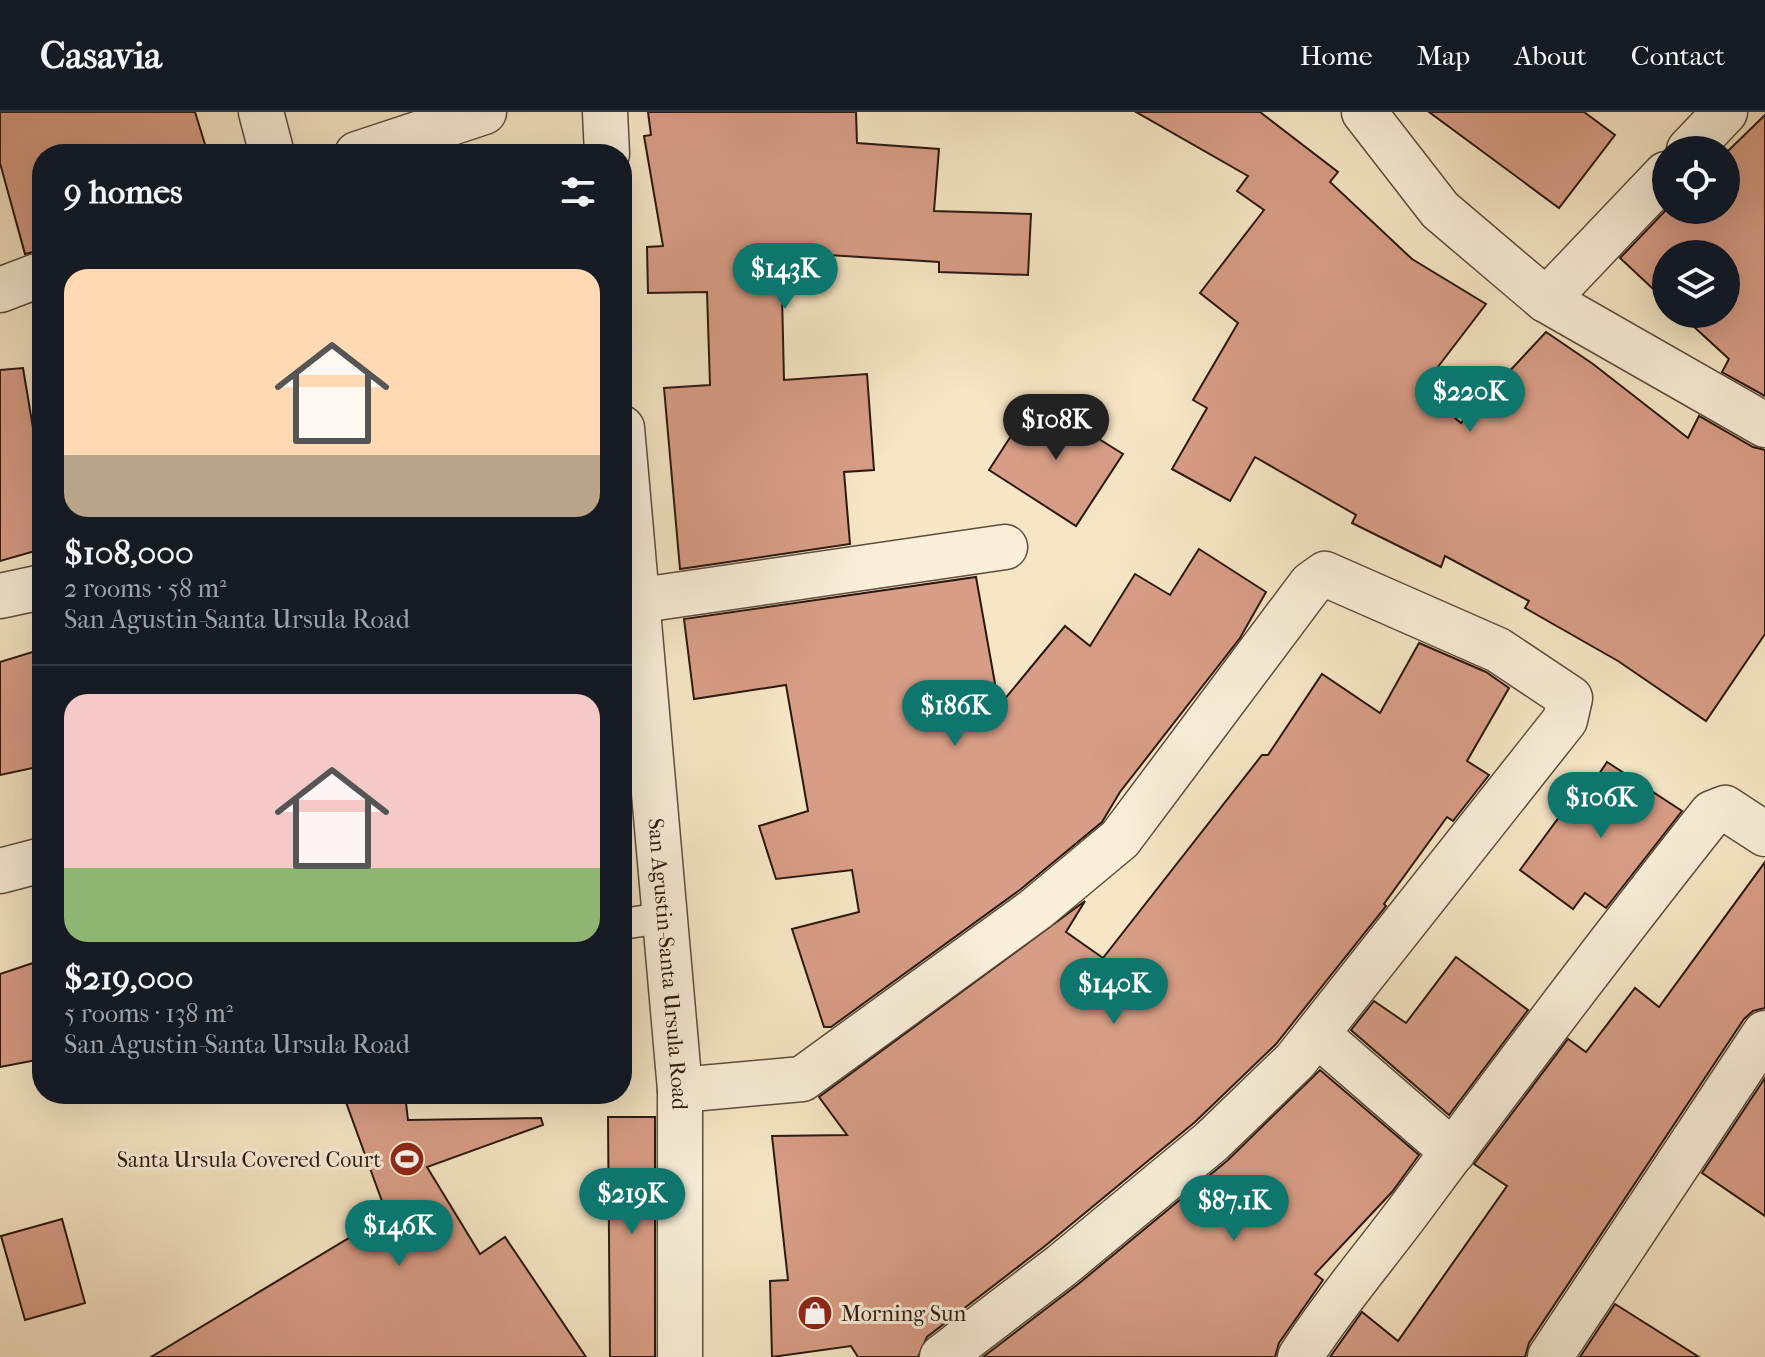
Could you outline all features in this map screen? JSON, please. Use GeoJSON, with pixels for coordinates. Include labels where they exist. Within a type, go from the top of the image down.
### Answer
{"type":"FeatureCollection","features":[{"type":"Feature","properties":{"kind":"street"},"geometry":{"type":"LineString","coordinates":[[261,112],[269,144]]}},
{"type":"Feature","properties":{"kind":"street"},"geometry":{"type":"LineString","coordinates":[[387,144],[484,112]]}},
{"type":"Feature","properties":{"kind":"street"},"geometry":{"type":"LineString","coordinates":[[605,112],[607,144]]}},
{"type":"Feature","properties":{"kind":"street"},"geometry":{"type":"LineString","coordinates":[[1364,112],[1440,210],[1546,300],[1765,425]]}},
{"type":"Feature","properties":{"kind":"street"},"geometry":{"type":"LineString","coordinates":[[1702,136],[1725,112]]}},
{"type":"Feature","properties":{"kind":"street"},"geometry":{"type":"LineString","coordinates":[[1546,300],[1652,189]]}},
{"type":"Feature","properties":{"kind":"street"},"geometry":{"type":"LineString","coordinates":[[0,290],[32,278]]}},
{"type":"Feature","properties":{"kind":"street"},"geometry":{"type":"LineString","coordinates":[[635,601],[1005,547]]}},
{"type":"Feature","properties":{"kind":"street","name":"San Agustin-Santa Ursula Road"},"geometry":{"type":"LineString","coordinates":[[632,565],[642,921],[680,1090],[680,1357]]}},
{"type":"Feature","properties":{"kind":"street"},"geometry":{"type":"LineString","coordinates":[[680,1090],[802,1079],[1036,909],[1120,839],[1311,584],[1325,574],[1498,650],[1570,698],[1565,720],[1295,1061],[1212,1141],[1061,1266],[942,1357]]}},
{"type":"Feature","properties":{"kind":"street"},"geometry":{"type":"LineString","coordinates":[[0,596],[32,589]]}},
{"type":"Feature","properties":{"kind":"street"},"geometry":{"type":"LineString","coordinates":[[1300,1357],[1334,1304],[1382,1248],[1594,962],[1712,813],[1725,808],[1765,834]]}},
{"type":"Feature","properties":{"kind":"street"},"geometry":{"type":"LineString","coordinates":[[0,871],[32,863]]}},
{"type":"Feature","properties":{"kind":"street"},"geometry":{"type":"LineString","coordinates":[[1550,1357],[1765,1033]]}},
{"type":"Feature","properties":{"kind":"street"},"geometry":{"type":"LineString","coordinates":[[1317,1034],[1453,1152]]}},
{"type":"Feature","properties":{"kind":"building"},"geometry":{"type":"Polygon","coordinates":[[[0,112],[195,112],[205,144],[32,144],[32,252],[25,254],[0,163],[0,112]]]}},
{"type":"Feature","properties":{"kind":"building"},"geometry":{"type":"Polygon","coordinates":[[[648,112],[856,112],[857,143],[939,149],[934,211],[1031,214],[1028,275],[939,272],[939,262],[781,252],[784,380],[867,374],[874,470],[844,472],[850,544],[680,569],[664,388],[710,385],[707,292],[648,293],[647,247],[663,246],[644,136],[651,135],[648,112]]]}},
{"type":"Feature","properties":{"kind":"building"},"geometry":{"type":"Polygon","coordinates":[[[1136,112],[1260,112],[1338,172],[1330,182],[1412,259],[1486,304],[1421,389],[1461,423],[1546,332],[1593,364],[1688,438],[1699,416],[1753,447],[1765,450],[1765,634],[1706,721],[1618,661],[1525,608],[1529,601],[1445,556],[1441,567],[1352,523],[1356,515],[1255,457],[1230,501],[1172,469],[1207,408],[1193,400],[1238,323],[1200,293],[1264,210],[1237,191],[1248,176],[1136,112]]]}},
{"type":"Feature","properties":{"kind":"building"},"geometry":{"type":"Polygon","coordinates":[[[1429,112],[1584,112],[1615,135],[1559,208],[1429,112]]]}},
{"type":"Feature","properties":{"kind":"building"},"geometry":{"type":"Polygon","coordinates":[[[1765,115],[1765,396],[1722,372],[1729,359],[1695,328],[1740,328],[1740,240],[1652,240],[1652,288],[1620,258],[1653,224],[1740,224],[1740,139],[1765,115]]]}},
{"type":"Feature","properties":{"kind":"building"},"geometry":{"type":"Polygon","coordinates":[[[23,368],[32,422],[32,552],[0,561],[0,370],[23,368]]]}},
{"type":"Feature","properties":{"kind":"building"},"geometry":{"type":"Polygon","coordinates":[[[1035,399],[1123,454],[1076,526],[989,470],[1035,399]]]}},
{"type":"Feature","properties":{"kind":"building"},"geometry":{"type":"Polygon","coordinates":[[[1199,549],[1266,592],[1240,638],[1120,792],[1102,822],[1021,889],[831,1027],[824,1027],[792,929],[859,912],[852,870],[776,879],[759,826],[808,811],[786,685],[694,699],[684,619],[976,577],[999,706],[1065,626],[1090,646],[1135,574],[1170,595],[1199,549]]]}},
{"type":"Feature","properties":{"kind":"building"},"geometry":{"type":"Polygon","coordinates":[[[1419,643],[1486,672],[1509,688],[1467,761],[1489,775],[1453,821],[1447,817],[1384,904],[1386,906],[1276,1044],[1195,1122],[1045,1246],[927,1337],[918,1357],[858,1357],[851,1346],[772,1357],[770,1281],[788,1280],[772,1136],[847,1135],[819,1097],[1085,901],[1066,932],[1103,958],[1262,755],[1268,755],[1322,674],[1380,713],[1419,643]]]}},
{"type":"Feature","properties":{"kind":"building"},"geometry":{"type":"Polygon","coordinates":[[[32,652],[32,768],[0,775],[0,662],[32,652]]]}},
{"type":"Feature","properties":{"kind":"building"},"geometry":{"type":"Polygon","coordinates":[[[1607,762],[1682,811],[1606,908],[1585,893],[1573,909],[1520,870],[1568,805],[1575,810],[1607,762]]]}},
{"type":"Feature","properties":{"kind":"building"},"geometry":{"type":"Polygon","coordinates":[[[1765,862],[1765,1008],[1753,1011],[1744,1019],[1529,1343],[1525,1357],[1330,1357],[1362,1312],[1398,1341],[1507,1186],[1474,1164],[1568,1039],[1586,1052],[1635,988],[1659,1007],[1765,862]]]}},
{"type":"Feature","properties":{"kind":"building"},"geometry":{"type":"Polygon","coordinates":[[[1456,957],[1528,1010],[1449,1115],[1351,1030],[1374,1001],[1406,1023],[1456,957]]]}},
{"type":"Feature","properties":{"kind":"building"},"geometry":{"type":"Polygon","coordinates":[[[32,963],[32,1061],[0,1067],[0,974],[32,963]]]}},
{"type":"Feature","properties":{"kind":"building"},"geometry":{"type":"Polygon","coordinates":[[[1320,1070],[1419,1155],[1392,1192],[1315,1274],[1323,1280],[1279,1343],[1275,1357],[983,1357],[1077,1285],[1228,1160],[1320,1070]]]}},
{"type":"Feature","properties":{"kind":"building"},"geometry":{"type":"Polygon","coordinates":[[[1765,1078],[1765,1216],[1702,1173],[1765,1078]]]}},
{"type":"Feature","properties":{"kind":"building"},"geometry":{"type":"Polygon","coordinates":[[[347,1104],[406,1104],[408,1120],[541,1118],[543,1125],[427,1167],[480,1254],[505,1237],[586,1357],[151,1357],[387,1215],[347,1104]]]}},
{"type":"Feature","properties":{"kind":"building"},"geometry":{"type":"Polygon","coordinates":[[[608,1117],[655,1117],[655,1357],[610,1357],[608,1117]]]}},
{"type":"Feature","properties":{"kind":"building"},"geometry":{"type":"Polygon","coordinates":[[[62,1219],[85,1303],[25,1320],[1,1236],[62,1219]]]}},
{"type":"Feature","properties":{"kind":"building"},"geometry":{"type":"Polygon","coordinates":[[[1615,1304],[1699,1357],[1580,1357],[1615,1304]]]}},
{"type":"Feature","properties":{"kind":"place","name":"Santa Ursula Covered Court"},"geometry":{"type":"Point","coordinates":[407,1159]}},
{"type":"Feature","properties":{"kind":"place","name":"Morning Sun"},"geometry":{"type":"Point","coordinates":[815,1313]}}]}
